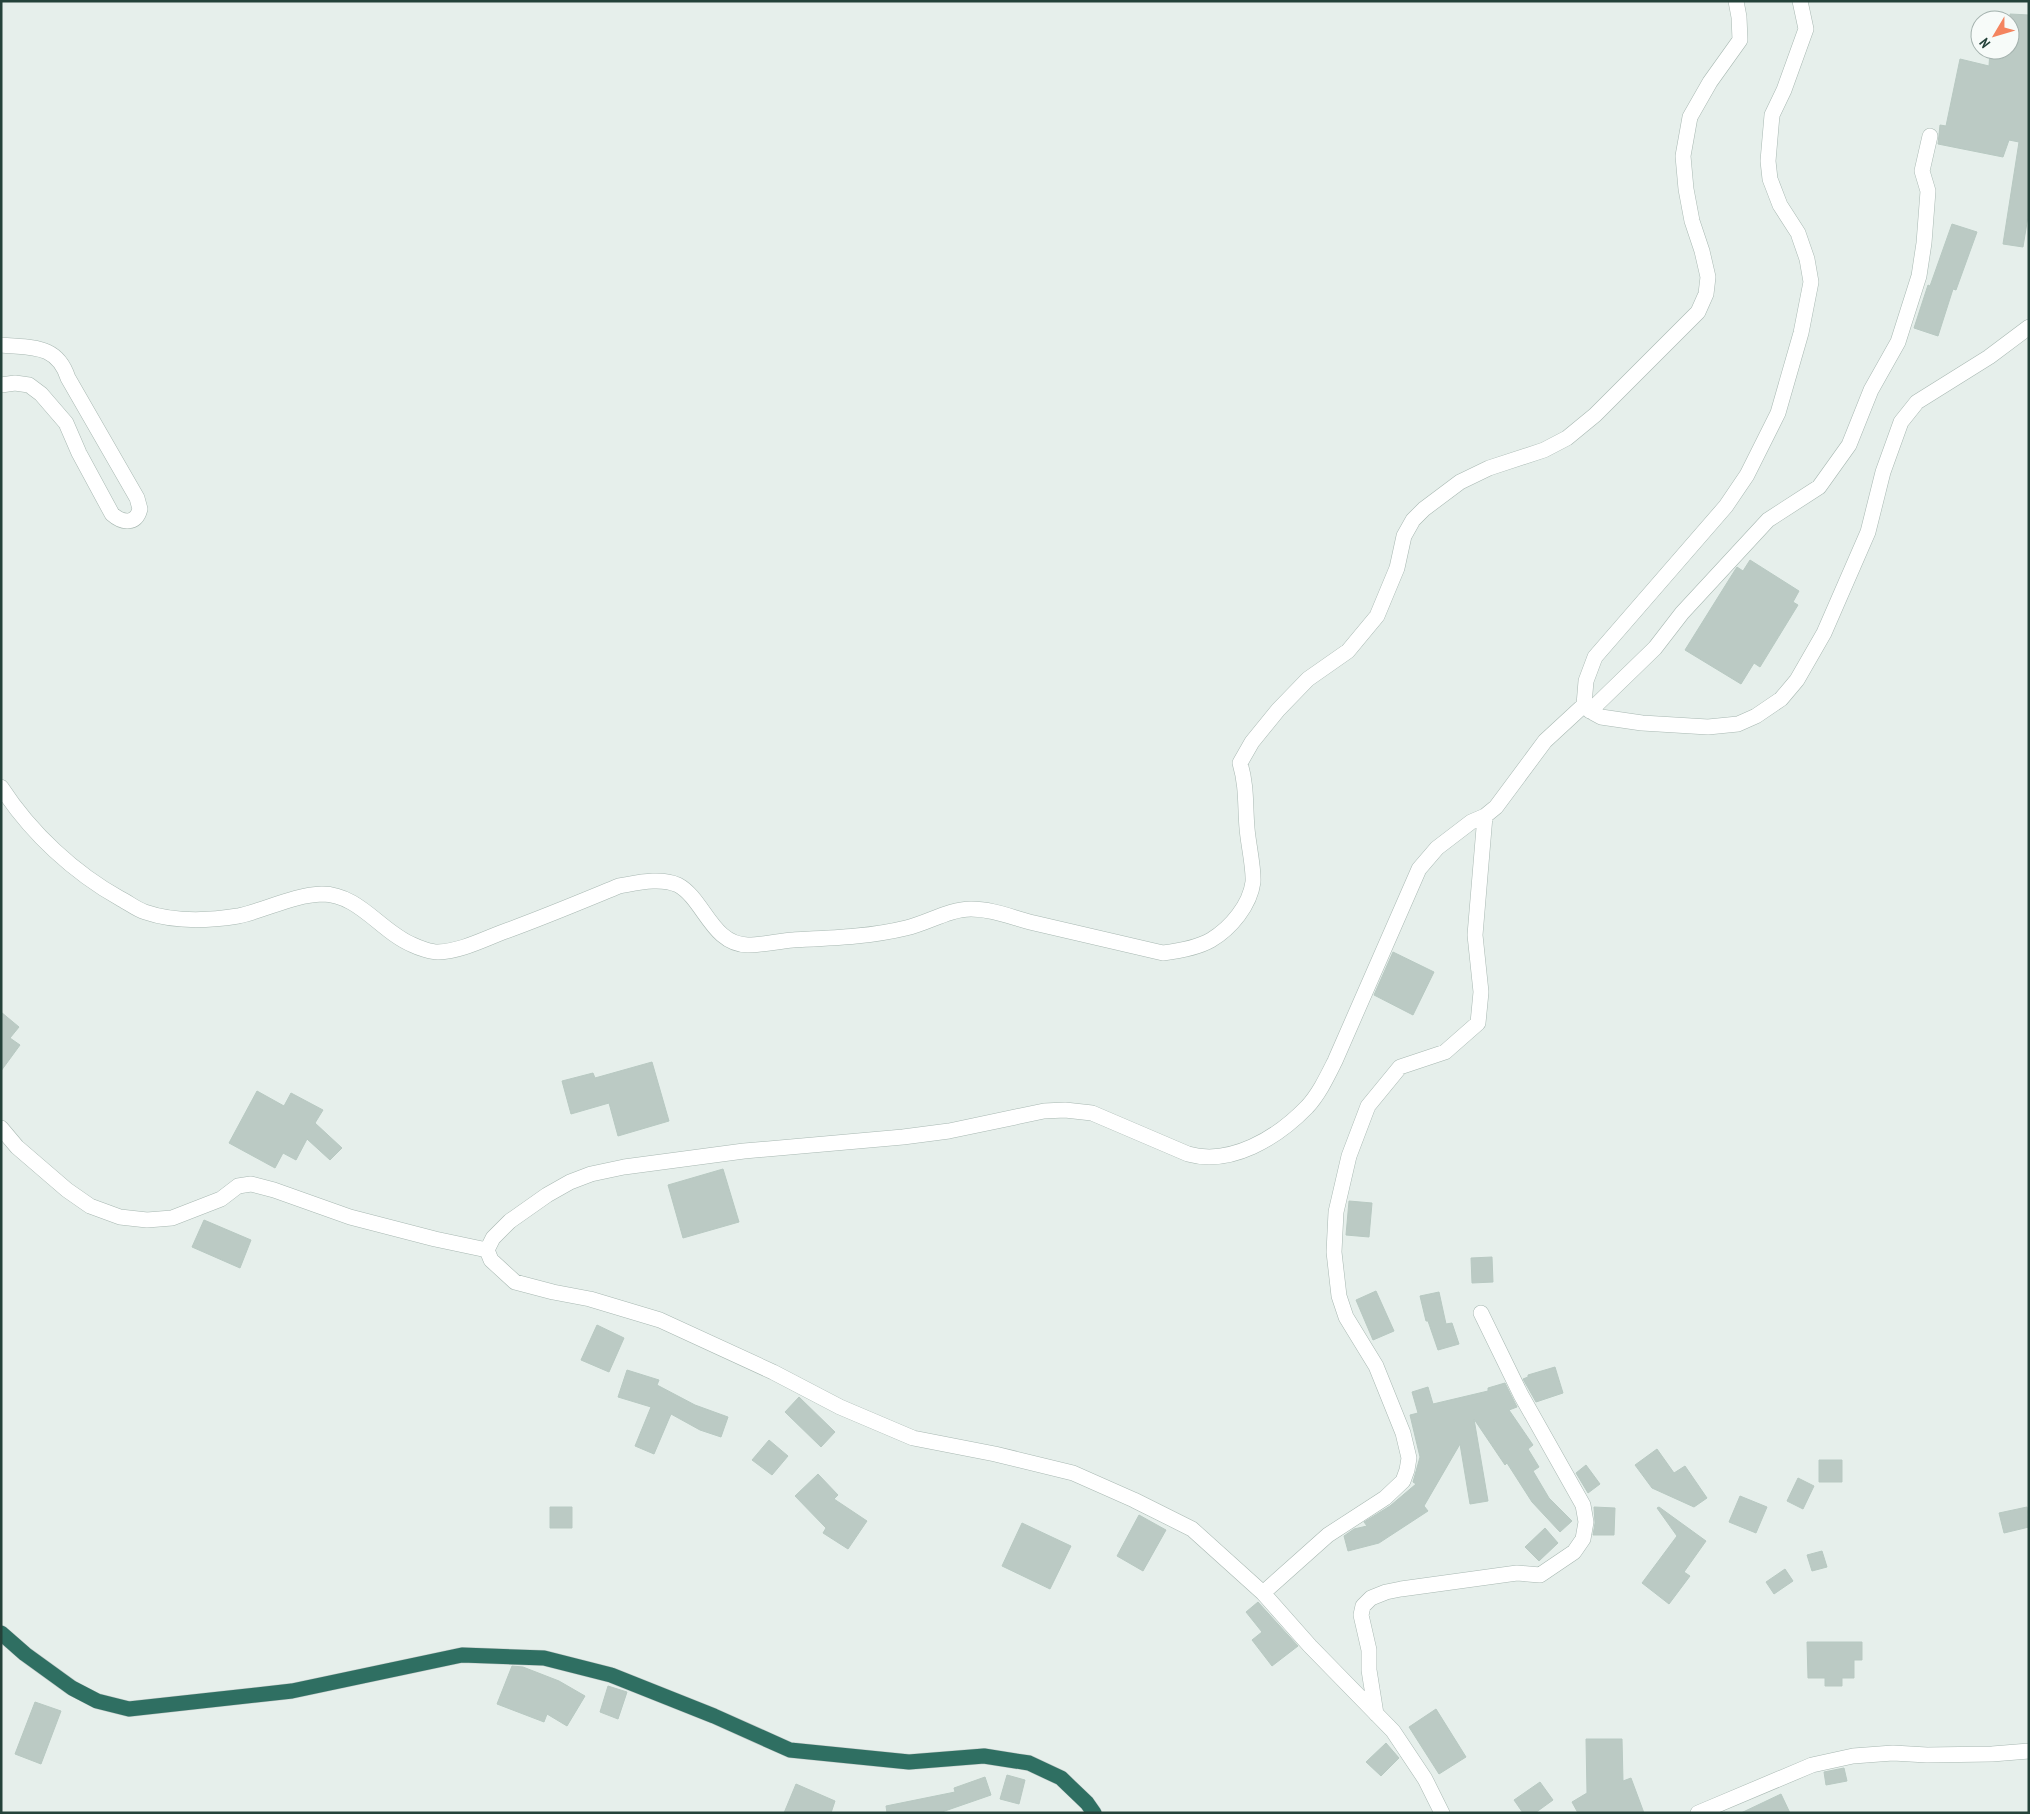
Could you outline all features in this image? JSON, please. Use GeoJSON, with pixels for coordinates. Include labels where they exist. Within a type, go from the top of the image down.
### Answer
{"type":"FeatureCollection","features":[{"type":"Feature","properties":{"kind":"highway"},"geometry":{"type":"LineString","coordinates":[[1,1633],[72,1688],[97,1701],[129,1709],[292,1691],[462,1654],[544,1658],[611,1675],[714,1716],[790,1750],[909,1762],[984,1756],[1029,1763],[1061,1778],[1087,1803],[1094,1813]]}},
{"type":"Feature","properties":{"kind":"street"},"geometry":{"type":"LineString","coordinates":[[1,787],[17,811],[75,870],[143,911],[191,920],[216,918],[239,915],[322,894],[343,898],[412,945],[437,952],[466,947],[618,886],[645,881],[668,882],[678,886],[687,892],[717,930],[727,938],[747,945],[873,935],[908,928],[951,913],[969,909],[987,910],[1163,953],[1188,948],[1212,939],[1231,924],[1244,907],[1253,882],[1245,782],[1240,763],[1252,742],[1278,710],[1308,679],[1348,651],[1377,616],[1397,568],[1404,536],[1413,520],[1433,501],[1460,482],[1488,468],[1544,450],[1568,438],[1596,415],[1698,312],[1706,294],[1708,277],[1692,220],[1686,189],[1683,156],[1690,118],[1710,82],[1740,40],[1736,1]]}},
{"type":"Feature","properties":{"kind":"street"},"geometry":{"type":"LineString","coordinates":[[1587,708],[1586,681],[1595,657],[1726,506],[1747,475],[1778,413],[1801,333],[1811,282],[1807,259],[1798,233],[1780,205],[1770,179],[1768,161],[1772,115],[1784,90],[1806,29],[1800,1]]}},
{"type":"Feature","properties":{"kind":"street"},"geometry":{"type":"LineString","coordinates":[[1442,1813],[1425,1779],[1393,1732],[1310,1646],[1263,1593],[1192,1528],[1134,1500],[1073,1474],[995,1454],[912,1438],[840,1407],[773,1372],[660,1320],[590,1300],[515,1282],[490,1260],[487,1250],[493,1238],[510,1221],[547,1195],[570,1182],[591,1174],[624,1167],[744,1151],[903,1137],[949,1131],[1044,1111],[1066,1110],[1092,1113],[1200,1158],[1217,1158],[1248,1149],[1286,1125],[1308,1106],[1321,1088],[1335,1061],[1418,870],[1436,848],[1471,822],[1485,816],[1496,807],[1545,741],[1587,708],[1655,648],[1682,613],[1768,520],[1819,487],[1849,445],[1871,390],[1898,342],[1919,276],[1928,191],[1922,170],[1930,136]]}},
{"type":"Feature","properties":{"kind":"street"},"geometry":{"type":"LineString","coordinates":[[1587,708],[1602,717],[1642,723],[1708,727],[1738,724],[1756,716],[1780,699],[1797,680],[1824,633],[1868,532],[1883,472],[1901,422],[1917,402],[1989,357],[2029,327]]}},
{"type":"Feature","properties":{"kind":"street"},"geometry":{"type":"LineString","coordinates":[[1,345],[44,350],[57,357],[64,364],[68,378],[137,498],[140,509],[136,518],[132,521],[123,522],[112,514],[79,453],[66,423],[41,394],[23,383],[1,385]]}},
{"type":"Feature","properties":{"kind":"street"},"geometry":{"type":"LineString","coordinates":[[1263,1593],[1328,1535],[1385,1498],[1403,1481],[1407,1470],[1409,1458],[1403,1433],[1376,1366],[1346,1317],[1339,1296],[1334,1252],[1336,1212],[1349,1156],[1368,1106],[1400,1067],[1446,1052],[1478,1023],[1481,992],[1475,935],[1485,816]]}},
{"type":"Feature","properties":{"kind":"street"},"geometry":{"type":"LineString","coordinates":[[1,1128],[17,1147],[67,1190],[90,1206],[120,1217],[147,1220],[172,1218],[221,1198],[238,1186],[252,1184],[350,1217],[487,1250]]}},
{"type":"Feature","properties":{"kind":"street"},"geometry":{"type":"LineString","coordinates":[[1376,1714],[1369,1670],[1369,1650],[1361,1615],[1363,1606],[1371,1598],[1401,1588],[1517,1574],[1540,1575],[1574,1552],[1583,1539],[1586,1522],[1583,1505],[1521,1395],[1481,1313]]}},
{"type":"Feature","properties":{"kind":"street"},"geometry":{"type":"LineString","coordinates":[[1698,1813],[1812,1765],[1853,1756],[1893,1753],[1927,1755],[1992,1754],[2029,1751]]}},
{"type":"Feature","properties":{"kind":"building"},"geometry":{"type":"Polygon","coordinates":[[[2020,15],[2029,15],[2029,210],[2023,247],[2003,244],[2019,142],[2009,140],[2003,157],[1938,144],[1940,125],[1946,126],[1960,59],[1989,66],[1989,60],[2020,60],[2020,15]]]}},
{"type":"Feature","properties":{"kind":"building"},"geometry":{"type":"Polygon","coordinates":[[[1952,224],[1977,232],[1956,290],[1953,289],[1938,336],[1914,328],[1928,285],[1930,286],[1952,224]]]}},
{"type":"Feature","properties":{"kind":"building"},"geometry":{"type":"Polygon","coordinates":[[[1750,560],[1799,591],[1793,602],[1798,605],[1760,667],[1754,663],[1741,684],[1685,650],[1737,567],[1743,571],[1750,560]]]}},
{"type":"Feature","properties":{"kind":"building"},"geometry":{"type":"Polygon","coordinates":[[[1393,952],[1434,972],[1413,1015],[1374,995],[1393,952]]]}},
{"type":"Feature","properties":{"kind":"building"},"geometry":{"type":"Polygon","coordinates":[[[1,1012],[19,1027],[10,1038],[20,1045],[1,1071],[1,1012]]]}},
{"type":"Feature","properties":{"kind":"building"},"geometry":{"type":"Polygon","coordinates":[[[652,1062],[669,1121],[618,1136],[609,1103],[571,1114],[562,1081],[593,1073],[595,1078],[652,1062]]]}},
{"type":"Feature","properties":{"kind":"building"},"geometry":{"type":"Polygon","coordinates":[[[257,1091],[284,1106],[291,1093],[323,1110],[315,1123],[342,1148],[330,1160],[307,1139],[296,1160],[283,1153],[275,1168],[229,1143],[257,1091]]]}},
{"type":"Feature","properties":{"kind":"building"},"geometry":{"type":"Polygon","coordinates":[[[723,1169],[739,1222],[683,1238],[668,1185],[723,1169]]]}},
{"type":"Feature","properties":{"kind":"building"},"geometry":{"type":"Polygon","coordinates":[[[1349,1201],[1372,1203],[1369,1237],[1346,1235],[1349,1201]]]}},
{"type":"Feature","properties":{"kind":"building"},"geometry":{"type":"Polygon","coordinates":[[[204,1220],[251,1240],[240,1268],[192,1247],[204,1220]]]}},
{"type":"Feature","properties":{"kind":"building"},"geometry":{"type":"Polygon","coordinates":[[[1492,1257],[1493,1282],[1472,1283],[1471,1258],[1492,1257]]]}},
{"type":"Feature","properties":{"kind":"building"},"geometry":{"type":"Polygon","coordinates":[[[1376,1291],[1394,1331],[1373,1340],[1356,1300],[1376,1291]]]}},
{"type":"Feature","properties":{"kind":"building"},"geometry":{"type":"Polygon","coordinates":[[[1439,1292],[1446,1324],[1452,1323],[1459,1344],[1438,1350],[1428,1321],[1426,1321],[1420,1296],[1439,1292]]]}},
{"type":"Feature","properties":{"kind":"building"},"geometry":{"type":"Polygon","coordinates":[[[597,1325],[624,1338],[609,1372],[581,1360],[597,1325]]]}},
{"type":"Feature","properties":{"kind":"building"},"geometry":{"type":"Polygon","coordinates":[[[1555,1367],[1563,1393],[1536,1402],[1523,1379],[1528,1377],[1528,1375],[1555,1367]]]}},
{"type":"Feature","properties":{"kind":"building"},"geometry":{"type":"Polygon","coordinates":[[[627,1370],[659,1380],[657,1385],[695,1405],[728,1417],[721,1437],[700,1430],[671,1414],[654,1454],[635,1446],[651,1407],[618,1397],[627,1370]]]}},
{"type":"Feature","properties":{"kind":"building"},"geometry":{"type":"Polygon","coordinates":[[[1505,1383],[1517,1407],[1509,1410],[1533,1445],[1528,1449],[1539,1467],[1533,1471],[1549,1498],[1572,1521],[1560,1532],[1532,1502],[1507,1463],[1505,1465],[1474,1419],[1488,1501],[1470,1504],[1460,1444],[1424,1506],[1428,1511],[1379,1543],[1348,1551],[1344,1536],[1354,1529],[1367,1526],[1364,1522],[1390,1506],[1416,1484],[1413,1482],[1420,1457],[1410,1415],[1418,1413],[1412,1392],[1428,1387],[1433,1404],[1488,1391],[1488,1388],[1505,1383]]]}},
{"type":"Feature","properties":{"kind":"building"},"geometry":{"type":"Polygon","coordinates":[[[799,1397],[835,1432],[821,1447],[785,1412],[799,1397]]]}},
{"type":"Feature","properties":{"kind":"building"},"geometry":{"type":"Polygon","coordinates":[[[769,1440],[788,1456],[772,1475],[752,1460],[769,1440]]]}},
{"type":"Feature","properties":{"kind":"building"},"geometry":{"type":"Polygon","coordinates":[[[1657,1449],[1674,1473],[1685,1466],[1707,1498],[1694,1507],[1652,1488],[1635,1465],[1657,1449]]]}},
{"type":"Feature","properties":{"kind":"building"},"geometry":{"type":"Polygon","coordinates":[[[1819,1460],[1842,1460],[1842,1482],[1819,1482],[1819,1460]]]}},
{"type":"Feature","properties":{"kind":"building"},"geometry":{"type":"Polygon","coordinates":[[[1586,1465],[1600,1484],[1588,1493],[1576,1473],[1586,1465]]]}},
{"type":"Feature","properties":{"kind":"building"},"geometry":{"type":"Polygon","coordinates":[[[818,1474],[838,1495],[834,1499],[867,1521],[848,1549],[823,1533],[826,1528],[795,1496],[818,1474]]]}},
{"type":"Feature","properties":{"kind":"building"},"geometry":{"type":"Polygon","coordinates":[[[1798,1478],[1814,1486],[1803,1509],[1787,1501],[1798,1478]]]}},
{"type":"Feature","properties":{"kind":"building"},"geometry":{"type":"Polygon","coordinates":[[[1740,1496],[1767,1507],[1756,1533],[1729,1522],[1740,1496]]]}},
{"type":"Feature","properties":{"kind":"building"},"geometry":{"type":"Polygon","coordinates":[[[550,1507],[572,1507],[572,1528],[550,1528],[550,1507]]]}},
{"type":"Feature","properties":{"kind":"building"},"geometry":{"type":"Polygon","coordinates":[[[1594,1507],[1615,1508],[1614,1535],[1593,1535],[1595,1523],[1594,1507]]]}},
{"type":"Feature","properties":{"kind":"building"},"geometry":{"type":"Polygon","coordinates":[[[1659,1507],[1706,1541],[1684,1572],[1690,1576],[1669,1604],[1642,1583],[1677,1536],[1657,1508],[1659,1507]]]}},
{"type":"Feature","properties":{"kind":"building"},"geometry":{"type":"Polygon","coordinates":[[[2027,1507],[2029,1527],[2004,1533],[1999,1513],[2027,1507]]]}},
{"type":"Feature","properties":{"kind":"building"},"geometry":{"type":"Polygon","coordinates":[[[1139,1515],[1166,1530],[1143,1571],[1117,1556],[1139,1515]]]}},
{"type":"Feature","properties":{"kind":"building"},"geometry":{"type":"Polygon","coordinates":[[[1022,1523],[1071,1546],[1050,1589],[1002,1566],[1022,1523]]]}},
{"type":"Feature","properties":{"kind":"building"},"geometry":{"type":"Polygon","coordinates":[[[1545,1528],[1558,1543],[1539,1561],[1525,1547],[1545,1528]]]}},
{"type":"Feature","properties":{"kind":"building"},"geometry":{"type":"Polygon","coordinates":[[[1822,1551],[1827,1567],[1812,1571],[1807,1555],[1822,1551]]]}},
{"type":"Feature","properties":{"kind":"building"},"geometry":{"type":"Polygon","coordinates":[[[1785,1569],[1793,1581],[1774,1594],[1766,1582],[1785,1569]]]}},
{"type":"Feature","properties":{"kind":"building"},"geometry":{"type":"Polygon","coordinates":[[[1258,1602],[1298,1646],[1272,1666],[1252,1640],[1262,1632],[1246,1612],[1258,1602]]]}},
{"type":"Feature","properties":{"kind":"building"},"geometry":{"type":"Polygon","coordinates":[[[1807,1642],[1862,1642],[1862,1660],[1854,1660],[1854,1678],[1842,1678],[1842,1686],[1825,1686],[1825,1678],[1808,1678],[1807,1642]]]}},
{"type":"Feature","properties":{"kind":"building"},"geometry":{"type":"Polygon","coordinates":[[[512,1666],[523,1667],[559,1681],[585,1696],[567,1726],[547,1714],[544,1722],[497,1704],[512,1666]]]}},
{"type":"Feature","properties":{"kind":"building"},"geometry":{"type":"Polygon","coordinates":[[[608,1686],[627,1692],[618,1719],[600,1712],[608,1686]]]}},
{"type":"Feature","properties":{"kind":"building"},"geometry":{"type":"Polygon","coordinates":[[[35,1702],[61,1711],[41,1764],[15,1754],[35,1702]]]}},
{"type":"Feature","properties":{"kind":"building"},"geometry":{"type":"Polygon","coordinates":[[[1436,1709],[1466,1757],[1439,1774],[1409,1727],[1436,1709]]]}},
{"type":"Feature","properties":{"kind":"building"},"geometry":{"type":"Polygon","coordinates":[[[1586,1739],[1622,1739],[1623,1781],[1631,1778],[1644,1813],[1578,1813],[1572,1802],[1587,1793],[1586,1739]]]}},
{"type":"Feature","properties":{"kind":"building"},"geometry":{"type":"Polygon","coordinates":[[[1386,1743],[1399,1758],[1381,1776],[1366,1762],[1386,1743]]]}},
{"type":"Feature","properties":{"kind":"building"},"geometry":{"type":"Polygon","coordinates":[[[1844,1768],[1847,1781],[1826,1785],[1824,1772],[1844,1768]]]}},
{"type":"Feature","properties":{"kind":"building"},"geometry":{"type":"Polygon","coordinates":[[[1007,1775],[1025,1780],[1019,1804],[1000,1799],[1007,1775]]]}},
{"type":"Feature","properties":{"kind":"building"},"geometry":{"type":"Polygon","coordinates":[[[985,1777],[991,1795],[939,1813],[887,1813],[886,1806],[955,1792],[954,1788],[985,1777]]]}},
{"type":"Feature","properties":{"kind":"building"},"geometry":{"type":"Polygon","coordinates":[[[1540,1782],[1553,1800],[1535,1813],[1523,1813],[1514,1800],[1540,1782]]]}},
{"type":"Feature","properties":{"kind":"building"},"geometry":{"type":"Polygon","coordinates":[[[796,1784],[835,1801],[831,1813],[784,1813],[796,1784]]]}},
{"type":"Feature","properties":{"kind":"building"},"geometry":{"type":"Polygon","coordinates":[[[1781,1794],[1790,1813],[1741,1813],[1781,1794]]]}}]}
